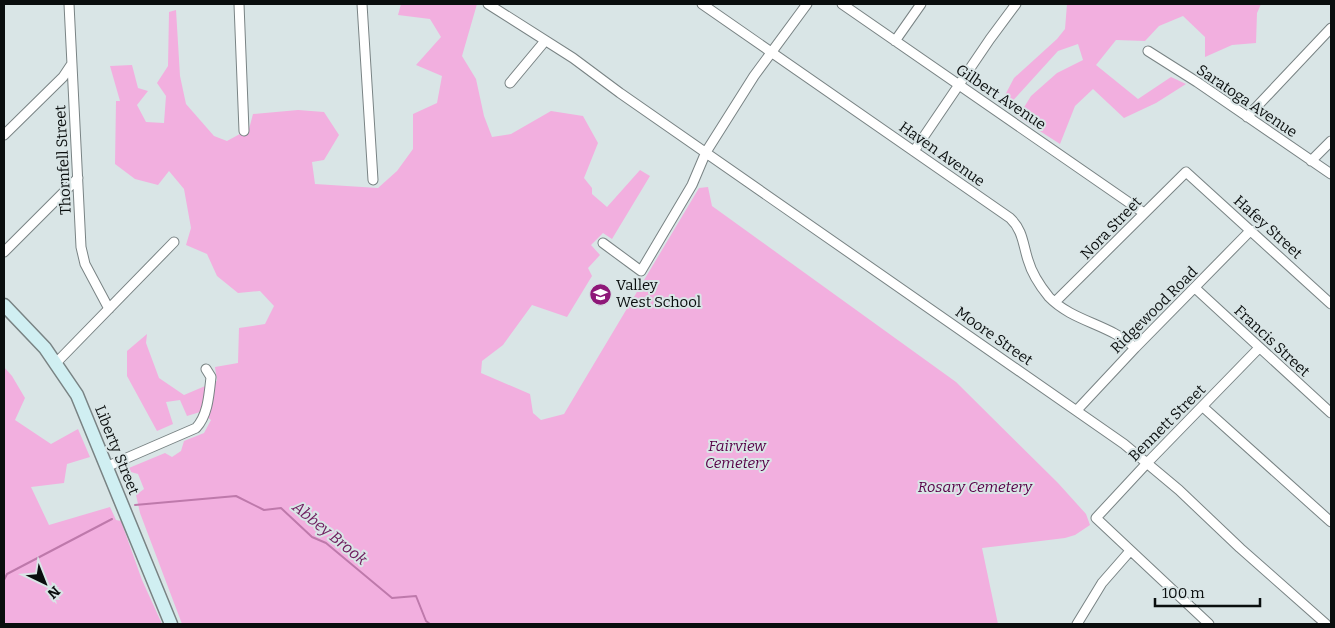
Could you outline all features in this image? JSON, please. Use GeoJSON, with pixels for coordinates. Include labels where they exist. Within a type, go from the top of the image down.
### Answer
{"type":"FeatureCollection","features":[{"type":"Feature","properties":{"kind":"main road","name":"Liberty Street"},"geometry":{"type":"LineString","coordinates":[[4,305],[39,341],[77,395],[170,624]]}},
{"type":"Feature","properties":{"kind":"street","name":"Thornfell Street"},"geometry":{"type":"LineString","coordinates":[[69,4],[81,248],[85,264],[109,309]]}},
{"type":"Feature","properties":{"kind":"street"},"geometry":{"type":"LineString","coordinates":[[239,4],[244,131]]}},
{"type":"Feature","properties":{"kind":"street"},"geometry":{"type":"LineString","coordinates":[[362,4],[373,180]]}},
{"type":"Feature","properties":{"kind":"street","name":"Moore Street"},"geometry":{"type":"LineString","coordinates":[[488,4],[573,58],[1148,462],[1326,624]]}},
{"type":"Feature","properties":{"kind":"street","name":"Haven Avenue"},"geometry":{"type":"LineString","coordinates":[[702,4],[1014,222],[1020,232],[1032,270],[1041,286],[1055,302],[1076,317],[1115,333],[1135,348]]}},
{"type":"Feature","properties":{"kind":"street"},"geometry":{"type":"LineString","coordinates":[[602,243],[641,271],[692,185],[706,152],[771,52],[807,4]]}},
{"type":"Feature","properties":{"kind":"street","name":"Gilbert Avenue"},"geometry":{"type":"LineString","coordinates":[[842,4],[1144,213]]}},
{"type":"Feature","properties":{"kind":"street"},"geometry":{"type":"LineString","coordinates":[[896,41],[922,4]]}},
{"type":"Feature","properties":{"kind":"street"},"geometry":{"type":"LineString","coordinates":[[914,151],[1016,4]]}},
{"type":"Feature","properties":{"kind":"street"},"geometry":{"type":"LineString","coordinates":[[1247,116],[1331,28]]}},
{"type":"Feature","properties":{"kind":"street"},"geometry":{"type":"LineString","coordinates":[[510,83],[545,41]]}},
{"type":"Feature","properties":{"kind":"street","name":"Saratoga Avenue"},"geometry":{"type":"LineString","coordinates":[[1148,51],[1331,174]]}},
{"type":"Feature","properties":{"kind":"street"},"geometry":{"type":"LineString","coordinates":[[4,135],[64,77],[71,65]]}},
{"type":"Feature","properties":{"kind":"street"},"geometry":{"type":"LineString","coordinates":[[1311,160],[1331,142]]}},
{"type":"Feature","properties":{"kind":"street","name":"Nora Street"},"geometry":{"type":"LineString","coordinates":[[1055,302],[1186,172]]}},
{"type":"Feature","properties":{"kind":"street","name":"Hafey Street"},"geometry":{"type":"LineString","coordinates":[[1186,172],[1331,304]]}},
{"type":"Feature","properties":{"kind":"street"},"geometry":{"type":"LineString","coordinates":[[4,252],[78,178]]}},
{"type":"Feature","properties":{"kind":"street","name":"Ridgewood Road"},"geometry":{"type":"LineString","coordinates":[[1076,410],[1251,230]]}},
{"type":"Feature","properties":{"kind":"street"},"geometry":{"type":"LineString","coordinates":[[56,363],[174,242]]}},
{"type":"Feature","properties":{"kind":"street","name":"Francis Street"},"geometry":{"type":"LineString","coordinates":[[1195,288],[1331,413]]}},
{"type":"Feature","properties":{"kind":"street","name":"Bennett Street"},"geometry":{"type":"LineString","coordinates":[[1130,552],[1096,518],[1259,348]]}},
{"type":"Feature","properties":{"kind":"street"},"geometry":{"type":"LineString","coordinates":[[106,467],[196,428],[202,421],[207,405],[211,377],[206,369]]}},
{"type":"Feature","properties":{"kind":"street"},"geometry":{"type":"LineString","coordinates":[[1203,407],[1331,522]]}},
{"type":"Feature","properties":{"kind":"street"},"geometry":{"type":"LineString","coordinates":[[1077,624],[1102,583],[1130,552],[1208,624]]}},
{"type":"Feature","properties":{"kind":"green space"},"geometry":{"type":"Polygon","coordinates":[[[401,4],[477,4],[462,56],[476,79],[484,116],[492,137],[511,134],[551,111],[583,116],[598,143],[584,178],[592,188],[592,194],[607,207],[640,170],[650,176],[612,239],[603,233],[591,245],[600,255],[588,268],[592,276],[567,317],[532,305],[503,345],[482,361],[481,373],[530,394],[533,413],[541,420],[564,414],[699,188],[708,187],[712,206],[956,382],[1058,483],[1086,514],[1090,525],[1075,535],[1065,538],[982,548],[998,624],[182,624],[140,513],[136,495],[144,489],[138,474],[124,470],[165,453],[172,457],[181,451],[184,441],[204,433],[211,420],[200,412],[187,416],[180,400],[166,402],[173,424],[157,431],[127,376],[127,351],[147,334],[146,343],[159,378],[184,395],[217,381],[215,367],[238,363],[239,328],[265,324],[274,306],[260,291],[238,293],[217,276],[207,254],[186,245],[191,228],[184,189],[169,171],[158,185],[135,179],[115,164],[116,101],[120,101],[110,66],[132,65],[138,88],[148,91],[137,105],[146,122],[164,123],[166,96],[157,83],[168,66],[169,12],[176,10],[180,76],[186,104],[214,136],[227,141],[249,129],[253,114],[298,110],[324,112],[339,135],[324,160],[312,162],[315,184],[378,188],[397,171],[413,149],[413,114],[437,103],[442,76],[416,65],[441,37],[430,19],[398,15],[401,4]]]}},
{"type":"Feature","properties":{"kind":"green space"},"geometry":{"type":"Polygon","coordinates":[[[1067,4],[1261,4],[1257,13],[1256,43],[1232,45],[1205,57],[1205,37],[1183,16],[1159,26],[1145,41],[1116,40],[1096,65],[1138,99],[1171,77],[1186,84],[1156,103],[1124,118],[1093,89],[1075,106],[1060,144],[1018,117],[1031,96],[1057,73],[1083,60],[1078,44],[1058,51],[1009,105],[1003,99],[1014,78],[1057,39],[1065,29],[1067,4]]]}},
{"type":"Feature","properties":{"kind":"green space"},"geometry":{"type":"Polygon","coordinates":[[[4,367],[12,376],[25,398],[15,420],[51,444],[78,429],[90,457],[67,464],[64,483],[31,487],[49,525],[110,507],[116,520],[121,521],[142,580],[162,624],[4,624],[4,367]]]}},
{"type":"Feature","properties":{"kind":"waterway","name":"Abbey Brook"},"geometry":{"type":"LineString","coordinates":[[135,505],[236,496],[264,510],[281,508],[312,537],[326,543],[392,598],[416,596],[426,621],[430,624]]}},
{"type":"Feature","properties":{"kind":"waterway","name":"Abbey Brook"},"geometry":{"type":"LineString","coordinates":[[4,580],[7,574],[112,519]]}},
{"type":"Feature","properties":{"kind":"place","name":"Valley West School"},"geometry":{"type":"Point","coordinates":[600,294]}},
{"type":"Feature","properties":{"kind":"park label","name":"Fairview Cemetery"},"geometry":{"type":"Point","coordinates":[737,454]}},
{"type":"Feature","properties":{"kind":"park label","name":"Rosary Cemetery"},"geometry":{"type":"Point","coordinates":[975,487]}}]}
